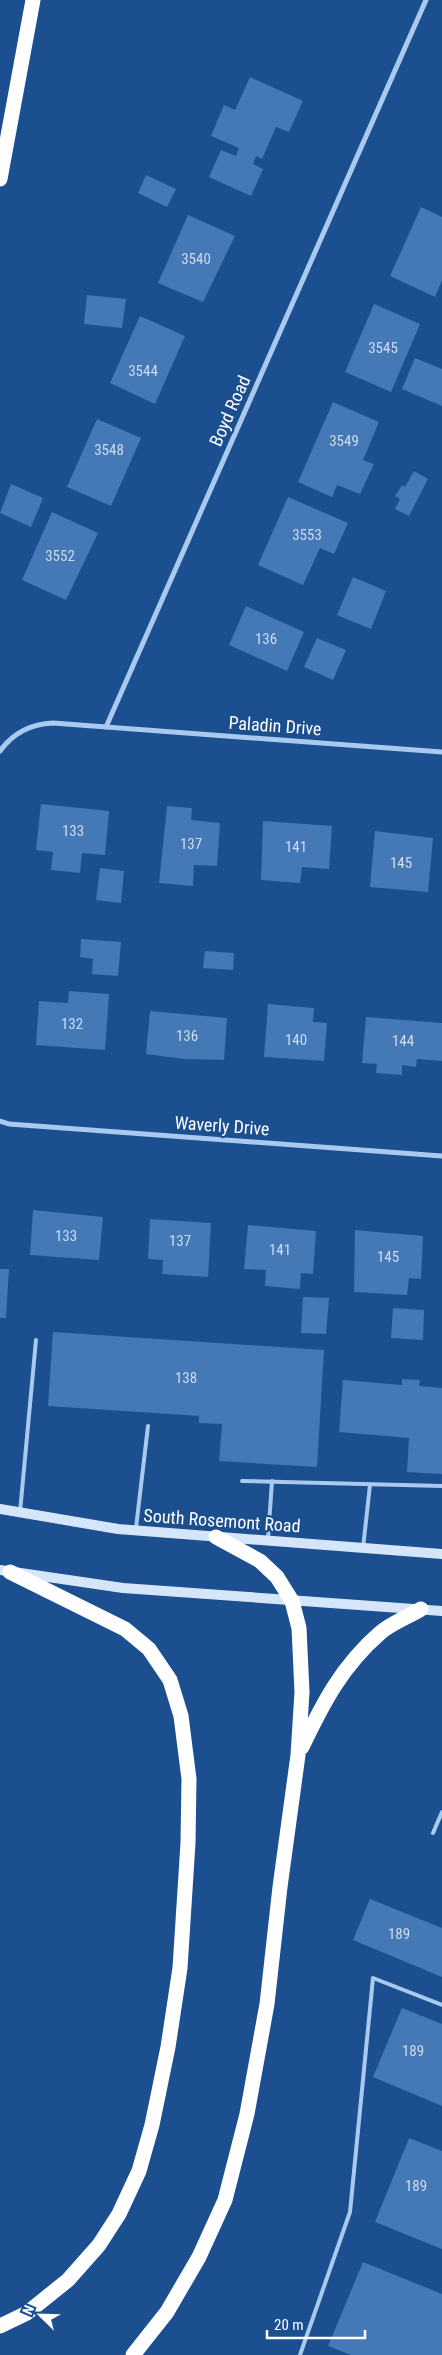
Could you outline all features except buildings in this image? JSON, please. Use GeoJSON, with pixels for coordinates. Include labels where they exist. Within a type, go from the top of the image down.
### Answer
{"type":"FeatureCollection","features":[{"type":"Feature","properties":{"kind":"highway"},"geometry":{"type":"LineString","coordinates":[[0,179],[33,0]]}},
{"type":"Feature","properties":{"kind":"highway"},"geometry":{"type":"LineString","coordinates":[[133,2355],[167,2312],[199,2257],[225,2200],[247,2114],[267,2004],[280,1887],[298,1756],[302,1692],[299,1628],[292,1601],[277,1577],[260,1561],[216,1537]]}},
{"type":"Feature","properties":{"kind":"highway"},"geometry":{"type":"LineString","coordinates":[[0,2326],[27,2312],[68,2280],[99,2245],[119,2214],[139,2171],[152,2125],[168,2047],[180,1968],[188,1843],[188,1770],[181,1716],[170,1680],[149,1649],[125,1629],[5,1571]]}},
{"type":"Feature","properties":{"kind":"highway"},"geometry":{"type":"LineString","coordinates":[[298,1756],[322,1705],[340,1675],[381,1632],[421,1609]]}},
{"type":"Feature","properties":{"kind":"main road","name":"South Rosemont Road"},"geometry":{"type":"LineString","coordinates":[[0,1509],[136,1530],[442,1554]]}},
{"type":"Feature","properties":{"kind":"main road"},"geometry":{"type":"LineString","coordinates":[[5,1571],[123,1588],[442,1611]]}},
{"type":"Feature","properties":{"kind":"street","name":"Boyd Road"},"geometry":{"type":"LineString","coordinates":[[106,727],[426,0]]}},
{"type":"Feature","properties":{"kind":"street"},"geometry":{"type":"LineString","coordinates":[[0,751],[6,742],[24,730],[40,724],[106,727]]}},
{"type":"Feature","properties":{"kind":"street","name":"Paladin Drive"},"geometry":{"type":"LineString","coordinates":[[106,727],[442,752]]}},
{"type":"Feature","properties":{"kind":"street","name":"Waverly Drive"},"geometry":{"type":"LineString","coordinates":[[0,1120],[9,1124],[442,1156]]}},
{"type":"Feature","properties":{"kind":"lane"},"geometry":{"type":"LineString","coordinates":[[20,1512],[36,1340]]}},
{"type":"Feature","properties":{"kind":"lane"},"geometry":{"type":"LineString","coordinates":[[136,1530],[148,1426]]}},
{"type":"Feature","properties":{"kind":"lane"},"geometry":{"type":"LineString","coordinates":[[242,1481],[370,1486],[442,1486]]}},
{"type":"Feature","properties":{"kind":"lane"},"geometry":{"type":"LineString","coordinates":[[268,1541],[272,1481]]}},
{"type":"Feature","properties":{"kind":"lane"},"geometry":{"type":"LineString","coordinates":[[363,1548],[370,1486]]}},
{"type":"Feature","properties":{"kind":"lane"},"geometry":{"type":"LineString","coordinates":[[433,1833],[442,1812]]}},
{"type":"Feature","properties":{"kind":"lane"},"geometry":{"type":"LineString","coordinates":[[300,2355],[350,2212],[373,1978],[442,2005]]}}]}
